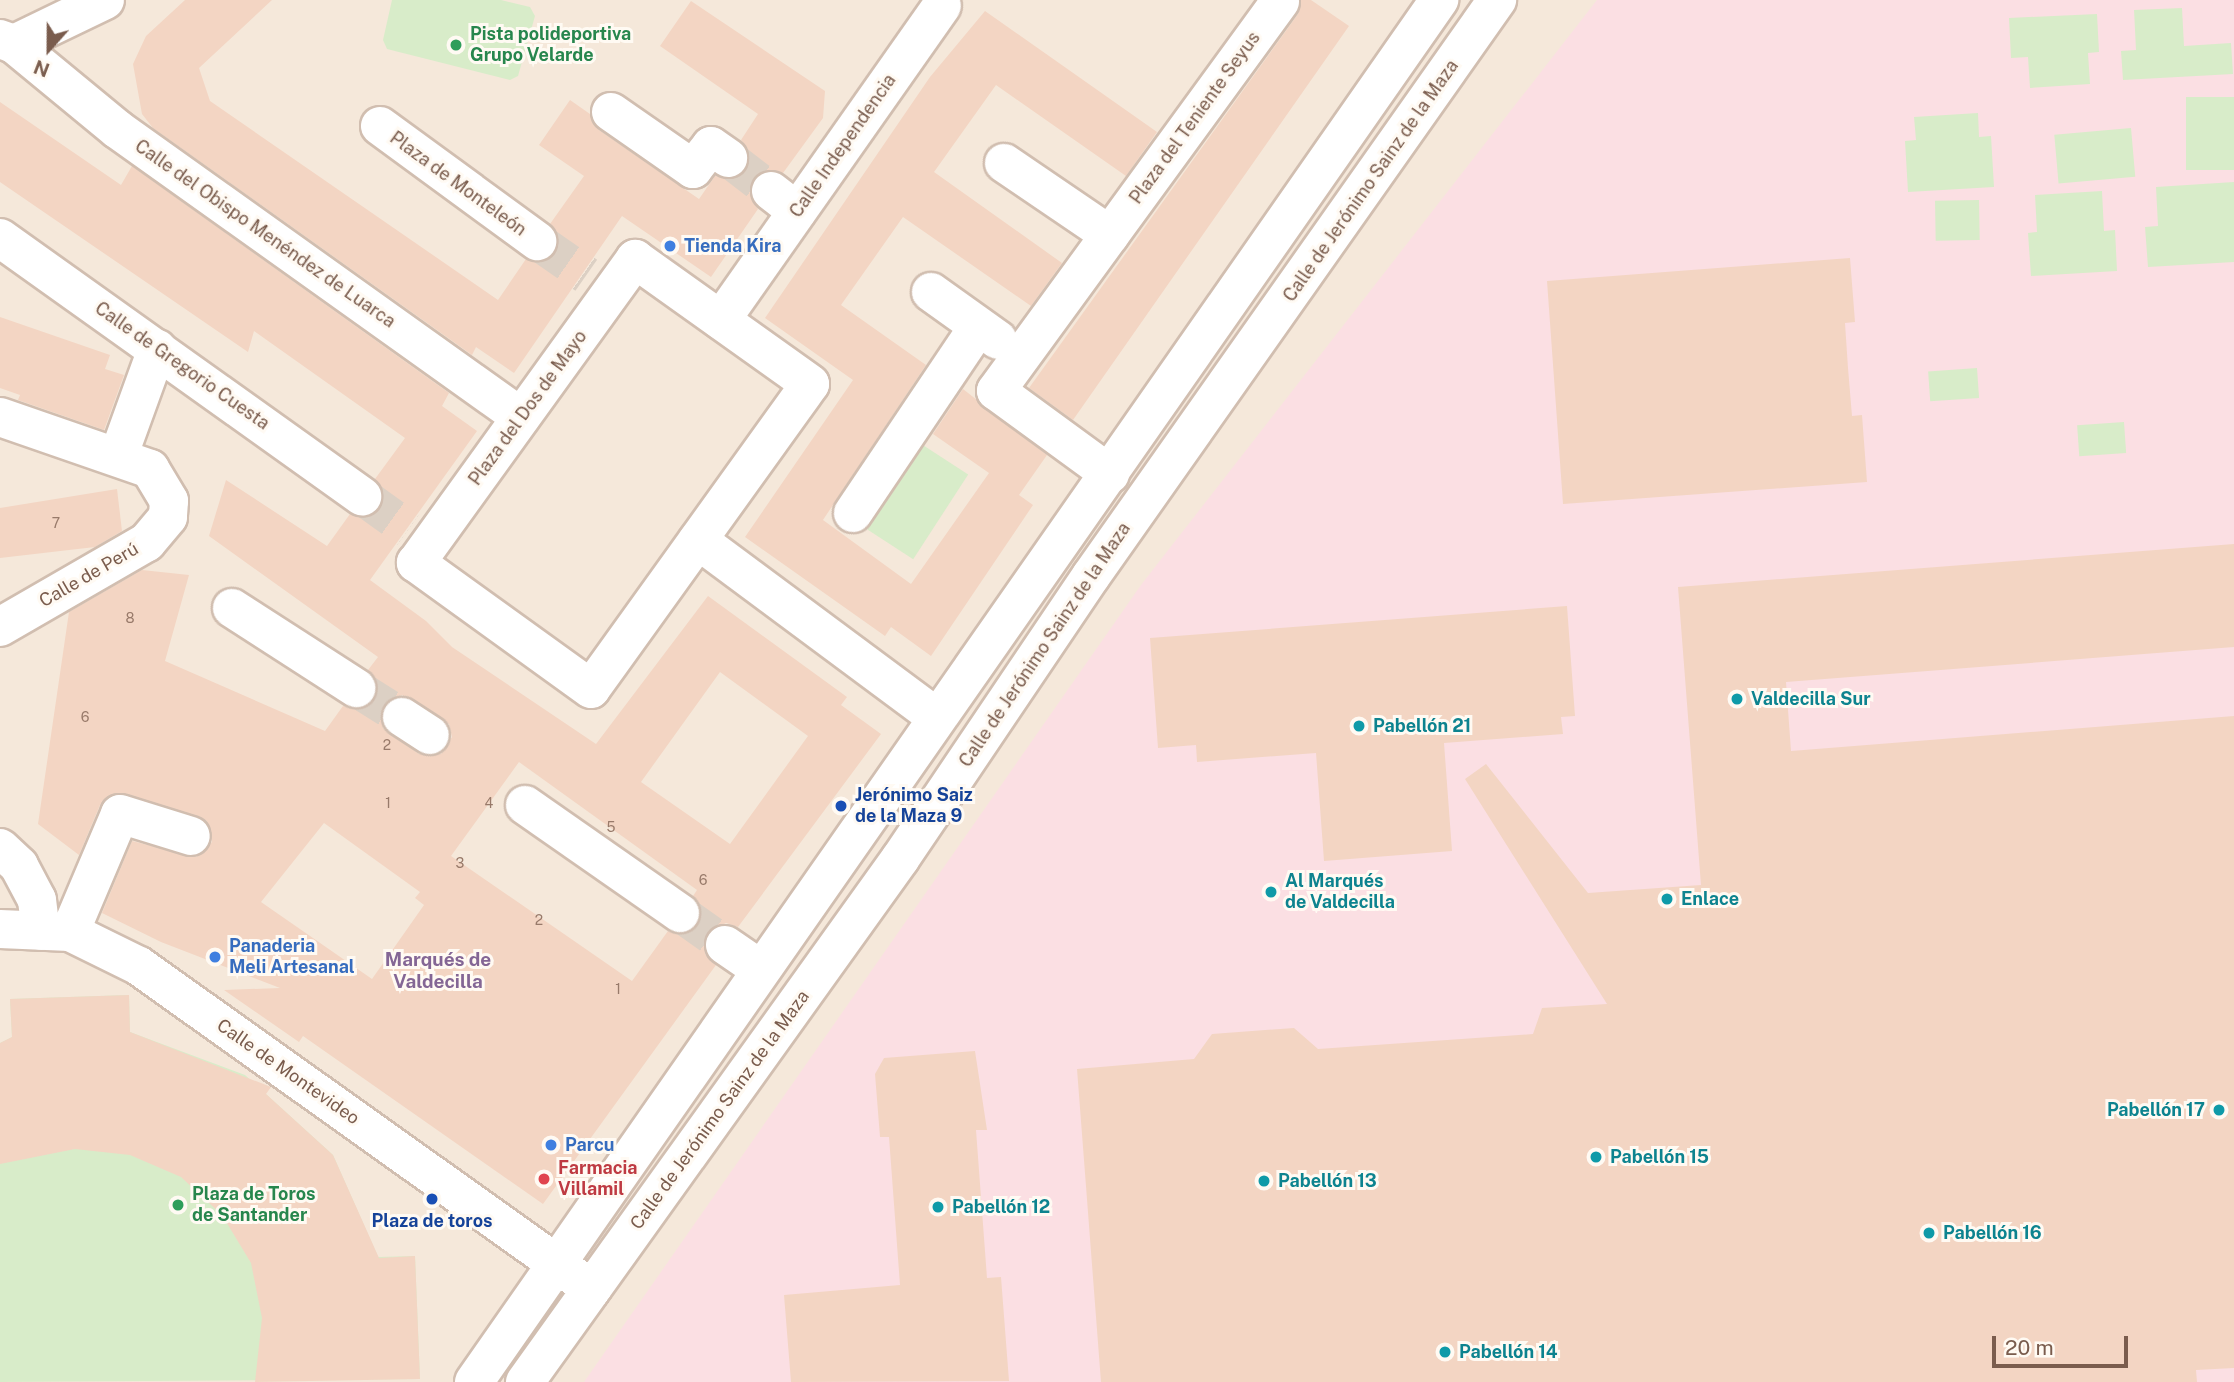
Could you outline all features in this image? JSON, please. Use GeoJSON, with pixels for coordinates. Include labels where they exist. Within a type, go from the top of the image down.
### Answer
{"type":"FeatureCollection","features":[{"type":"Feature","properties":{"kind":"street","name":"Calle del Obispo Menéndez de Luarca"},"geometry":{"type":"LineString","coordinates":[[105,0],[7,42],[117,129],[521,418]]}},
{"type":"Feature","properties":{"kind":"street"},"geometry":{"type":"LineString","coordinates":[[474,1382],[936,717],[1110,474],[1440,0]]}},
{"type":"Feature","properties":{"kind":"street","name":"Calle de Jerónimo Sainz de la Maza"},"geometry":{"type":"LineString","coordinates":[[525,1382],[900,859],[1091,576],[1497,0]]}},
{"type":"Feature","properties":{"kind":"street","name":"Plaza del Teniente Seyus"},"geometry":{"type":"LineString","coordinates":[[1110,474],[996,391],[1280,1]]}},
{"type":"Feature","properties":{"kind":"street","name":"Calle Independencia"},"geometry":{"type":"LineString","coordinates":[[721,320],[784,201],[942,6]]}},
{"type":"Feature","properties":{"kind":"street"},"geometry":{"type":"LineString","coordinates":[[611,112],[693,169],[711,146],[728,158]]}},
{"type":"Feature","properties":{"kind":"street","name":"Plaza de Monteleón"},"geometry":{"type":"LineString","coordinates":[[380,126],[537,241]]}},
{"type":"Feature","properties":{"kind":"street"},"geometry":{"type":"LineString","coordinates":[[1004,163],[1110,236]]}},
{"type":"Feature","properties":{"kind":"street","name":"Calle de Gregorio Cuesta"},"geometry":{"type":"LineString","coordinates":[[0,238],[362,496]]}},
{"type":"Feature","properties":{"kind":"street","name":"Plaza del Dos de Mayo"},"geometry":{"type":"LineString","coordinates":[[635,259],[721,320],[810,384],[591,689],[416,563],[419,536],[521,418],[598,283],[635,259]]}},
{"type":"Feature","properties":{"kind":"street"},"geometry":{"type":"LineString","coordinates":[[932,292],[1021,356]]}},
{"type":"Feature","properties":{"kind":"street"},"geometry":{"type":"LineString","coordinates":[[853,513],[978,327]]}},
{"type":"Feature","properties":{"kind":"street"},"geometry":{"type":"LineString","coordinates":[[118,457],[157,349]]}},
{"type":"Feature","properties":{"kind":"street","name":"Calle de Perú"},"geometry":{"type":"LineString","coordinates":[[0,417],[150,469],[169,501],[168,517],[147,542],[0,627]]}},
{"type":"Feature","properties":{"kind":"street"},"geometry":{"type":"LineString","coordinates":[[698,540],[936,717]]}},
{"type":"Feature","properties":{"kind":"street"},"geometry":{"type":"LineString","coordinates":[[232,608],[356,688]]}},
{"type":"Feature","properties":{"kind":"street"},"geometry":{"type":"LineString","coordinates":[[525,805],[680,913]]}},
{"type":"Feature","properties":{"kind":"street"},"geometry":{"type":"LineString","coordinates":[[55,932],[120,814],[191,835]]}},
{"type":"Feature","properties":{"kind":"street"},"geometry":{"type":"LineString","coordinates":[[0,848],[19,866],[55,932]]}},
{"type":"Feature","properties":{"kind":"street","name":"Calle de Montevideo"},"geometry":{"type":"LineString","coordinates":[[0,929],[55,932],[139,966],[556,1262]]}},
{"type":"Feature","properties":{"kind":"street"},"geometry":{"type":"LineString","coordinates":[[725,945],[760,969]]}},
{"type":"Feature","properties":{"kind":"street"},"geometry":{"type":"LineString","coordinates":[[556,1262],[592,1289]]}},
{"type":"Feature","properties":{"kind":"shaded area"},"geometry":{"type":"Polygon","coordinates":[[[0,0],[2234,0],[2234,1382],[0,1382],[0,0]]]}},
{"type":"Feature","properties":{"kind":"shaded area"},"geometry":{"type":"Polygon","coordinates":[[[1597,0],[2234,0],[2234,1382],[584,1382],[1141,585],[1597,0]]]}},
{"type":"Feature","properties":{"kind":"green space","name":"Pista polideportiva Grupo Velarde"},"geometry":{"type":"Polygon","coordinates":[[[392,0],[501,0],[530,7],[535,16],[518,76],[510,80],[387,49],[383,40],[392,0]]]}},
{"type":"Feature","properties":{"kind":"green space"},"geometry":{"type":"Polygon","coordinates":[[[2182,8],[2184,46],[2231,43],[2233,74],[2123,80],[2121,51],[2136,50],[2134,10],[2182,8]]]}},
{"type":"Feature","properties":{"kind":"green space"},"geometry":{"type":"Polygon","coordinates":[[[2097,14],[2099,52],[2088,53],[2090,84],[2030,88],[2028,57],[2011,58],[2009,18],[2097,14]]]}},
{"type":"Feature","properties":{"kind":"green space"},"geometry":{"type":"Polygon","coordinates":[[[2186,97],[2234,97],[2234,170],[2186,170],[2186,97]]]}},
{"type":"Feature","properties":{"kind":"green space"},"geometry":{"type":"Polygon","coordinates":[[[1978,113],[1979,137],[1991,136],[1994,187],[1908,192],[1905,141],[1916,140],[1914,117],[1978,113]]]}},
{"type":"Feature","properties":{"kind":"green space"},"geometry":{"type":"Polygon","coordinates":[[[2131,128],[2135,177],[2059,184],[2054,135],[2131,128]]]}},
{"type":"Feature","properties":{"kind":"green space"},"geometry":{"type":"Polygon","coordinates":[[[2234,182],[2234,262],[2148,267],[2145,227],[2158,226],[2156,187],[2234,182]]]}},
{"type":"Feature","properties":{"kind":"green space"},"geometry":{"type":"Polygon","coordinates":[[[2102,191],[2104,231],[2115,230],[2117,271],[2031,276],[2028,233],[2037,232],[2035,195],[2102,191]]]}},
{"type":"Feature","properties":{"kind":"green space"},"geometry":{"type":"Polygon","coordinates":[[[1979,200],[1980,240],[1936,241],[1935,201],[1979,200]]]}},
{"type":"Feature","properties":{"kind":"green space"},"geometry":{"type":"Polygon","coordinates":[[[1977,368],[1979,398],[1930,401],[1928,371],[1977,368]]]}},
{"type":"Feature","properties":{"kind":"green space"},"geometry":{"type":"Polygon","coordinates":[[[2124,422],[2126,453],[2079,456],[2077,425],[2124,422]]]}},
{"type":"Feature","properties":{"kind":"green space"},"geometry":{"type":"Polygon","coordinates":[[[912,438],[968,474],[913,559],[857,523],[912,438]]]}},
{"type":"Feature","properties":{"kind":"green space","name":"Plaza de Toros de Santander"},"geometry":{"type":"Polygon","coordinates":[[[129,995],[130,1032],[245,1075],[333,1155],[378,1257],[415,1256],[420,1379],[0,1382],[0,1043],[12,1037],[10,999],[129,995]]]}},
{"type":"Feature","properties":{"kind":"building"},"geometry":{"type":"Polygon","coordinates":[[[185,0],[272,0],[199,68],[210,101],[498,300],[526,259],[545,261],[555,253],[557,233],[550,224],[584,176],[539,145],[570,100],[590,114],[599,130],[699,199],[715,176],[737,178],[746,170],[748,149],[741,140],[758,114],[660,46],[691,1],[825,91],[823,118],[783,173],[763,171],[753,178],[751,199],[758,209],[711,277],[622,216],[514,373],[476,347],[472,355],[153,128],[142,114],[133,64],[146,36],[185,0]]]}},
{"type":"Feature","properties":{"kind":"building"},"geometry":{"type":"Polygon","coordinates":[[[1301,0],[1311,0],[1349,26],[1073,420],[1029,388],[1298,14],[1301,0]]]}},
{"type":"Feature","properties":{"kind":"building"},"geometry":{"type":"Polygon","coordinates":[[[985,11],[1157,132],[1126,176],[996,85],[934,172],[1062,263],[1031,306],[903,217],[841,305],[926,365],[823,520],[911,584],[989,473],[933,434],[963,389],[1047,455],[1019,495],[1033,505],[931,656],[891,627],[885,636],[745,537],[853,380],[765,318],[930,77],[985,11]]]}},
{"type":"Feature","properties":{"kind":"building"},"geometry":{"type":"Polygon","coordinates":[[[0,102],[121,185],[132,166],[449,393],[442,406],[477,431],[370,580],[426,621],[452,647],[596,744],[708,596],[847,697],[841,705],[881,734],[738,927],[726,923],[707,932],[705,954],[716,965],[543,1204],[303,1036],[299,1042],[224,990],[280,988],[161,942],[102,913],[132,841],[196,857],[212,842],[207,821],[115,793],[100,805],[79,855],[38,824],[69,612],[142,570],[189,575],[165,661],[325,731],[343,706],[356,710],[374,700],[378,688],[368,670],[378,657],[209,536],[226,480],[327,546],[350,514],[370,516],[379,509],[384,497],[375,479],[405,438],[254,331],[248,352],[0,182],[0,102]],[[720,672],[641,782],[730,844],[808,736],[720,672]],[[402,695],[383,706],[383,728],[419,754],[441,754],[452,737],[449,724],[402,695]],[[519,762],[451,856],[632,981],[668,931],[679,935],[697,926],[702,914],[693,896],[697,890],[519,762]],[[324,823],[261,902],[372,979],[424,905],[415,898],[420,892],[324,823]]]}},
{"type":"Feature","properties":{"kind":"building"},"geometry":{"type":"Polygon","coordinates":[[[1850,258],[1855,322],[1845,323],[1848,368],[1852,416],[1862,415],[1867,482],[1563,504],[1547,281],[1850,258]]]}},
{"type":"Feature","properties":{"kind":"building"},"geometry":{"type":"Polygon","coordinates":[[[0,317],[110,355],[105,369],[124,375],[104,430],[18,400],[20,395],[0,388],[0,317]]]}},
{"type":"Feature","properties":{"kind":"building"},"geometry":{"type":"Polygon","coordinates":[[[117,489],[122,531],[95,547],[0,558],[0,508],[117,489]]]}},
{"type":"Feature","properties":{"kind":"building"},"geometry":{"type":"Polygon","coordinates":[[[2234,544],[2234,647],[1786,682],[1791,751],[2234,716],[2234,1368],[2196,1370],[2197,1382],[1101,1382],[1077,1069],[1194,1059],[1212,1034],[1294,1028],[1318,1049],[1533,1034],[1542,1008],[1607,1004],[1465,779],[1486,764],[1588,893],[1701,885],[1678,587],[2234,544]]]}},
{"type":"Feature","properties":{"kind":"building","name":"Pabellón 21"},"geometry":{"type":"Polygon","coordinates":[[[1567,606],[1575,716],[1561,717],[1563,734],[1444,743],[1452,851],[1324,861],[1316,753],[1197,762],[1196,745],[1158,748],[1150,638],[1567,606]]]}},
{"type":"Feature","properties":{"kind":"building"},"geometry":{"type":"Polygon","coordinates":[[[129,995],[130,1032],[271,1087],[266,1094],[333,1155],[379,1258],[415,1256],[420,1379],[255,1382],[262,1318],[251,1263],[222,1215],[181,1177],[130,1155],[75,1149],[0,1164],[0,1043],[12,1037],[10,999],[129,995]]]}},
{"type":"Feature","properties":{"kind":"building","name":"Pabellón 12"},"geometry":{"type":"Polygon","coordinates":[[[975,1051],[987,1130],[976,1130],[987,1278],[1001,1277],[1009,1381],[791,1382],[784,1295],[900,1285],[889,1137],[880,1137],[875,1074],[884,1058],[975,1051]]]}},
{"type":"Feature","properties":{"kind":"tunnel"},"geometry":{"type":"LineString","coordinates":[[728,158],[771,191]]}},
{"type":"Feature","properties":{"kind":"tunnel"},"geometry":{"type":"LineString","coordinates":[[537,241],[586,275]]}},
{"type":"Feature","properties":{"kind":"tunnel"},"geometry":{"type":"LineString","coordinates":[[362,496],[408,529]]}},
{"type":"Feature","properties":{"kind":"tunnel"},"geometry":{"type":"LineString","coordinates":[[356,688],[402,717]]}},
{"type":"Feature","properties":{"kind":"tunnel"},"geometry":{"type":"LineString","coordinates":[[680,913],[725,945]]}},
{"type":"Feature","properties":{"kind":"place","name":"Pista polideportiva Grupo Velarde"},"geometry":{"type":"Point","coordinates":[456,45]}},
{"type":"Feature","properties":{"kind":"place","name":"Tienda Kira"},"geometry":{"type":"Point","coordinates":[670,246]}},
{"type":"Feature","properties":{"kind":"place","name":"Valdecilla Sur"},"geometry":{"type":"Point","coordinates":[1737,699]}},
{"type":"Feature","properties":{"kind":"place","name":"Pabellón 21"},"geometry":{"type":"Point","coordinates":[1359,726]}},
{"type":"Feature","properties":{"kind":"place","name":"Jerónimo Saiz de la Maza 9"},"geometry":{"type":"Point","coordinates":[841,806]}},
{"type":"Feature","properties":{"kind":"place","name":"Al Marqués de Valdecilla"},"geometry":{"type":"Point","coordinates":[1271,892]}},
{"type":"Feature","properties":{"kind":"place","name":"Enlace"},"geometry":{"type":"Point","coordinates":[1667,899]}},
{"type":"Feature","properties":{"kind":"place","name":"Panaderia Meli Artesanal"},"geometry":{"type":"Point","coordinates":[215,957]}},
{"type":"Feature","properties":{"kind":"place","name":"Pabellón 17"},"geometry":{"type":"Point","coordinates":[2219,1110]}},
{"type":"Feature","properties":{"kind":"place","name":"Parcu"},"geometry":{"type":"Point","coordinates":[551,1145]}},
{"type":"Feature","properties":{"kind":"place","name":"Pabellón 15"},"geometry":{"type":"Point","coordinates":[1596,1157]}},
{"type":"Feature","properties":{"kind":"place","name":"Farmacia Villamil"},"geometry":{"type":"Point","coordinates":[544,1179]}},
{"type":"Feature","properties":{"kind":"place","name":"Pabellón 13"},"geometry":{"type":"Point","coordinates":[1264,1181]}},
{"type":"Feature","properties":{"kind":"place","name":"Plaza de toros"},"geometry":{"type":"Point","coordinates":[432,1199]}},
{"type":"Feature","properties":{"kind":"place","name":"Plaza de Toros de Santander"},"geometry":{"type":"Point","coordinates":[178,1205]}},
{"type":"Feature","properties":{"kind":"place","name":"Pabellón 12"},"geometry":{"type":"Point","coordinates":[938,1207]}},
{"type":"Feature","properties":{"kind":"place","name":"Pabellón 16"},"geometry":{"type":"Point","coordinates":[1929,1233]}},
{"type":"Feature","properties":{"kind":"place","name":"Pabellón 14"},"geometry":{"type":"Point","coordinates":[1445,1352]}},
{"type":"Feature","properties":{"kind":"district","name":"Marqués de Valdecilla"},"geometry":{"type":"Point","coordinates":[438,971]}}]}
